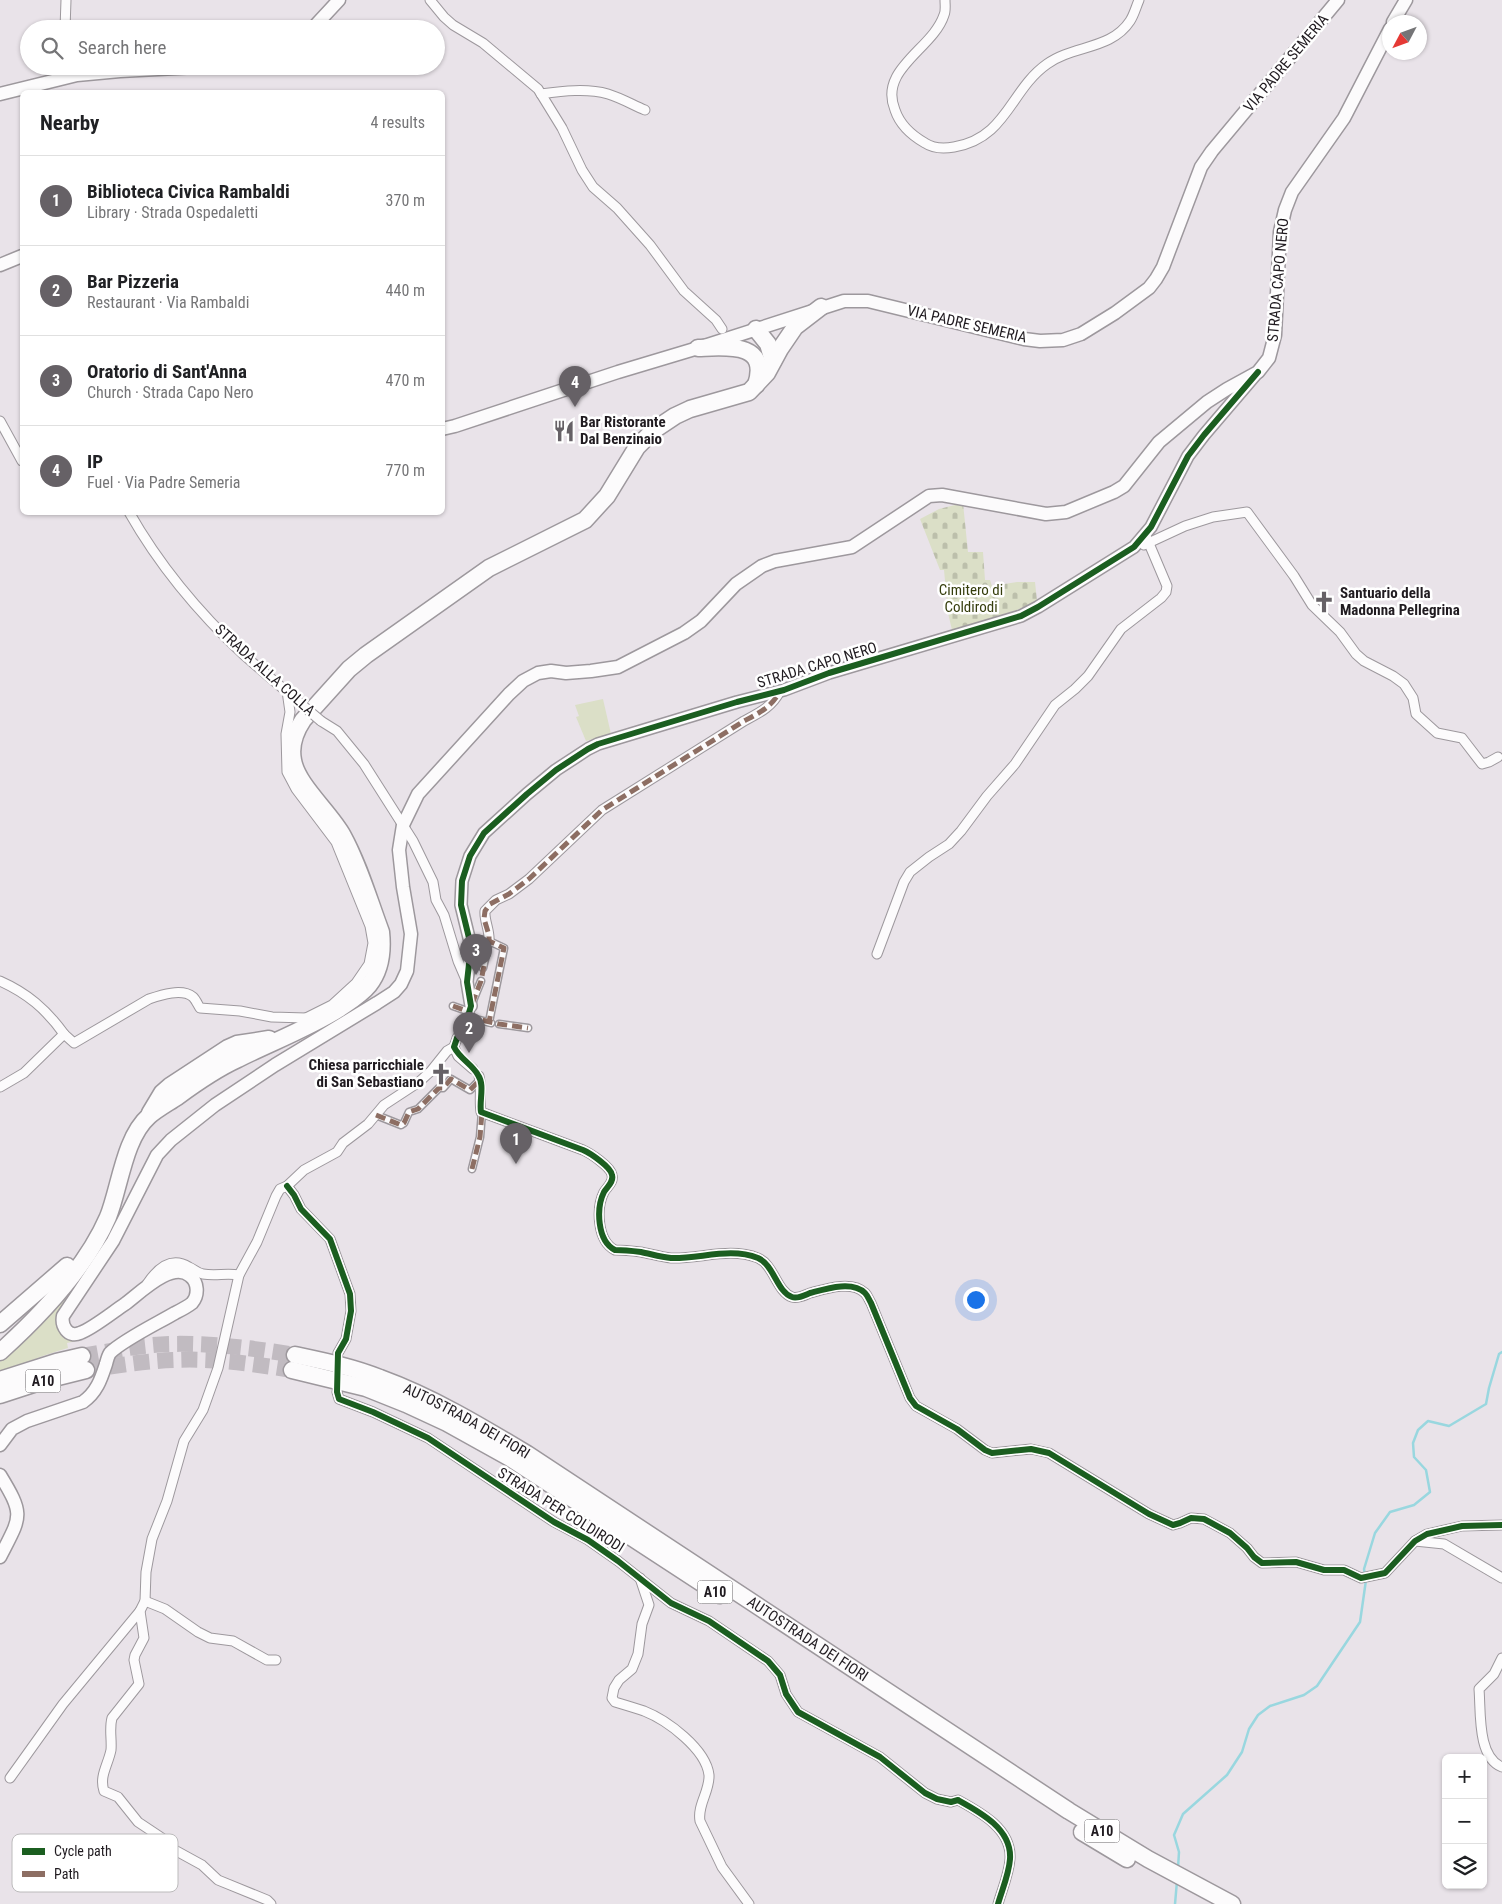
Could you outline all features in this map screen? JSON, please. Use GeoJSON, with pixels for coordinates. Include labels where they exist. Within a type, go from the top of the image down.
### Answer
{"type":"FeatureCollection","features":[{"type":"Feature","properties":{"kind":"highway"},"geometry":{"type":"LineString","coordinates":[[0,1352],[31,1322],[82,1262],[108,1216],[133,1139],[156,1101],[170,1086],[228,1048],[247,1042],[288,1036],[319,1022],[361,994],[379,967],[382,950],[381,932],[348,845],[333,820],[302,781],[296,770],[292,749],[297,729],[302,720],[342,676],[366,655],[488,568],[585,520],[607,496],[637,447],[654,430],[674,416],[690,409],[744,393],[756,385],[767,374],[784,342],[795,328],[821,307]]}},
{"type":"Feature","properties":{"kind":"highway"},"geometry":{"type":"LineString","coordinates":[[756,329],[768,344],[773,361]]}},
{"type":"Feature","properties":{"kind":"highway"},"geometry":{"type":"LineString","coordinates":[[756,329],[754,347],[760,371],[756,385]]}},
{"type":"Feature","properties":{"kind":"highway"},"geometry":{"type":"LineString","coordinates":[[698,348],[734,347],[748,352],[756,359]]}},
{"type":"Feature","properties":{"kind":"highway"},"geometry":{"type":"LineString","coordinates":[[0,1324],[55,1278],[100,1232]]}},
{"type":"Feature","properties":{"kind":"highway"},"geometry":{"type":"LineString","coordinates":[[0,1337],[66,1282]]}},
{"type":"Feature","properties":{"kind":"highway","name":"AUTOSTRADA DEI FIORI"},"geometry":{"type":"LineString","coordinates":[[1208,1904],[1104,1846],[482,1442],[447,1423],[384,1395],[293,1362],[379,1377],[433,1400],[465,1417],[535,1460],[1069,1811],[1148,1859],[1232,1904]]}},
{"type":"Feature","properties":{"kind":"highway","name":"A10"},"geometry":{"type":"LineString","coordinates":[[0,1380],[48,1364],[84,1363],[46,1380],[0,1395]]}},
{"type":"Feature","properties":{"kind":"main road"},"geometry":{"type":"LineString","coordinates":[[320,20],[339,0]]}},
{"type":"Feature","properties":{"kind":"main road","name":"VIA PADRE SEMERIA"},"geometry":{"type":"LineString","coordinates":[[445,428],[844,301],[868,301],[1024,339],[1040,341],[1063,340],[1086,331],[1150,288],[1163,267],[1201,167],[1229,130],[1338,0]]}},
{"type":"Feature","properties":{"kind":"main road"},"geometry":{"type":"LineString","coordinates":[[1397,15],[1406,0]]}},
{"type":"Feature","properties":{"kind":"main road","name":"STRADA CAPO NERO"},"geometry":{"type":"LineString","coordinates":[[1258,372],[1269,358],[1275,336],[1280,232],[1285,210],[1292,192],[1344,118],[1382,42]]}},
{"type":"Feature","properties":{"kind":"main road"},"geometry":{"type":"LineString","coordinates":[[0,94],[81,75]]}},
{"type":"Feature","properties":{"kind":"main road"},"geometry":{"type":"LineString","coordinates":[[0,264],[20,257]]}},
{"type":"Feature","properties":{"kind":"main road"},"geometry":{"type":"LineString","coordinates":[[0,1445],[12,1429],[27,1421],[84,1402],[91,1396],[99,1384],[109,1354],[192,1302],[197,1292],[195,1281],[186,1273],[180,1271],[169,1274],[145,1288],[126,1304],[81,1333],[68,1332],[63,1325],[63,1316],[113,1241],[157,1155],[184,1128],[216,1105],[275,1065],[394,992],[408,971],[411,934],[399,850],[403,825],[418,794],[523,681],[538,673],[551,671],[566,673],[618,667],[684,634],[701,621],[736,584],[762,566],[776,561],[835,551],[852,546],[929,496],[952,496],[1046,514],[1066,512],[1105,497],[1124,486],[1160,442],[1207,402],[1258,372]]}},
{"type":"Feature","properties":{"kind":"main road"},"geometry":{"type":"LineString","coordinates":[[0,1475],[13,1496],[18,1510],[17,1523],[0,1557]]}},
{"type":"Feature","properties":{"kind":"street"},"geometry":{"type":"LineString","coordinates":[[65,20],[66,0]]}},
{"type":"Feature","properties":{"kind":"street"},"geometry":{"type":"LineString","coordinates":[[430,0],[453,25],[483,42],[529,80],[541,94],[559,123],[582,170],[593,187],[617,208],[650,245],[684,290],[716,320],[722,329]]}},
{"type":"Feature","properties":{"kind":"street"},"geometry":{"type":"LineString","coordinates":[[945,0],[945,14],[937,30],[894,79],[891,95],[894,110],[912,136],[928,145],[941,149],[964,145],[990,132],[1027,84],[1047,64],[1066,54],[1092,47],[1115,37],[1130,21],[1139,0]]}},
{"type":"Feature","properties":{"kind":"street"},"geometry":{"type":"LineString","coordinates":[[541,94],[593,91],[610,94],[645,110]]}},
{"type":"Feature","properties":{"kind":"street","name":"STRADA CAPO NERO"},"geometry":{"type":"LineString","coordinates":[[470,1011],[467,982],[471,946],[461,905],[461,889],[470,856],[484,832],[556,770],[598,744],[780,691],[829,673],[1021,616],[1064,592],[1147,539],[1151,527],[1188,456],[1258,372]]}},
{"type":"Feature","properties":{"kind":"street"},"geometry":{"type":"LineString","coordinates":[[0,421],[20,457]]}},
{"type":"Feature","properties":{"kind":"street"},"geometry":{"type":"LineString","coordinates":[[877,954],[904,882],[910,872],[949,844],[961,831],[991,790],[1015,764],[1050,710],[1088,676],[1121,629],[1166,592],[1166,586],[1147,539],[1213,517],[1247,512],[1294,576],[1312,606],[1340,632],[1364,661],[1404,684],[1413,698],[1416,714],[1438,733],[1462,738],[1482,764],[1498,757]]}},
{"type":"Feature","properties":{"kind":"street","name":"STRADA ALLA COLLA"},"geometry":{"type":"LineString","coordinates":[[131,515],[139,531],[202,612],[245,655],[321,721],[337,731],[364,764],[413,842],[433,882],[436,900],[444,915],[458,961],[467,982]]}},
{"type":"Feature","properties":{"kind":"street"},"geometry":{"type":"LineString","coordinates":[[0,981],[18,989],[34,1000],[74,1044],[149,999],[161,994],[186,994],[193,998],[200,1008],[272,1017],[309,1019],[332,1005],[356,983],[370,964],[373,943],[370,926],[336,842],[296,789],[287,772],[286,734],[290,712],[287,691]]}},
{"type":"Feature","properties":{"kind":"street"},"geometry":{"type":"LineString","coordinates":[[483,968],[490,935],[484,919],[485,911],[490,904],[529,880],[602,810],[763,711],[775,701],[780,691]]}},
{"type":"Feature","properties":{"kind":"street"},"geometry":{"type":"LineString","coordinates":[[453,1006],[470,1011],[490,1023],[504,948],[489,941],[470,940]]}},
{"type":"Feature","properties":{"kind":"street"},"geometry":{"type":"LineString","coordinates":[[10,1778],[63,1704],[140,1611],[144,1601],[146,1572],[152,1539],[167,1501],[184,1441],[203,1410],[218,1368],[239,1275],[257,1242],[280,1189],[287,1186],[304,1170],[337,1152],[342,1143],[376,1116],[384,1105],[419,1082],[431,1071],[447,1051],[454,1047],[482,981]]}},
{"type":"Feature","properties":{"kind":"street"},"geometry":{"type":"LineString","coordinates":[[498,1024],[528,1028]]}},
{"type":"Feature","properties":{"kind":"street"},"geometry":{"type":"LineString","coordinates":[[322,1032],[336,1027]]}},
{"type":"Feature","properties":{"kind":"street"},"geometry":{"type":"LineString","coordinates":[[0,1087],[24,1073],[64,1034]]}},
{"type":"Feature","properties":{"kind":"street"},"geometry":{"type":"LineString","coordinates":[[454,1047],[458,1056],[473,1068]]}},
{"type":"Feature","properties":{"kind":"street"},"geometry":{"type":"LineString","coordinates":[[376,1116],[401,1125],[409,1112],[418,1108],[439,1088],[442,1088],[451,1080],[468,1090],[480,1078]]}},
{"type":"Feature","properties":{"kind":"street"},"geometry":{"type":"LineString","coordinates":[[472,1169],[480,1137],[482,1112],[480,1110],[480,1078]]}},
{"type":"Feature","properties":{"kind":"street"},"geometry":{"type":"LineString","coordinates":[[482,1112],[583,1150],[591,1154],[611,1172],[613,1177],[604,1193],[600,1206],[600,1224],[606,1243],[615,1250],[672,1258],[722,1253],[752,1256],[762,1260],[769,1267],[786,1294],[791,1297],[796,1298],[840,1287],[852,1288],[866,1294],[910,1398],[916,1406],[958,1429],[985,1450],[992,1453],[1031,1449],[1049,1453],[1149,1514],[1172,1525],[1190,1518],[1204,1519],[1230,1533],[1254,1557],[1262,1562],[1296,1562],[1324,1570],[1351,1572],[1361,1578],[1377,1576],[1391,1569],[1415,1541],[1427,1534],[1462,1526],[1502,1525]]}},
{"type":"Feature","properties":{"kind":"street"},"geometry":{"type":"LineString","coordinates":[[287,1186],[301,1209],[330,1239],[350,1294],[351,1311],[348,1330],[346,1339],[338,1353]]}},
{"type":"Feature","properties":{"kind":"street"},"geometry":{"type":"LineString","coordinates":[[145,1288],[157,1270],[166,1264],[182,1264],[199,1274],[239,1275]]}},
{"type":"Feature","properties":{"kind":"street","name":"STRADA PER COLDIRODI"},"geometry":{"type":"LineString","coordinates":[[337,1392],[339,1399],[373,1412],[428,1438],[554,1522],[588,1540],[671,1603],[709,1621],[768,1661],[780,1675],[786,1694],[798,1712],[880,1757],[926,1793],[937,1799],[951,1802],[958,1800],[992,1821],[1000,1829],[1008,1844],[1010,1858],[998,1904]]}},
{"type":"Feature","properties":{"kind":"street"},"geometry":{"type":"LineString","coordinates":[[1415,1541],[1444,1544],[1502,1578]]}},
{"type":"Feature","properties":{"kind":"street"},"geometry":{"type":"LineString","coordinates":[[640,1578],[649,1605],[642,1624],[638,1654],[632,1669],[614,1688],[612,1698],[615,1702],[655,1716],[672,1727],[701,1755],[709,1776],[699,1813],[700,1821],[722,1867],[749,1904]]}},
{"type":"Feature","properties":{"kind":"street"},"geometry":{"type":"LineString","coordinates":[[144,1601],[165,1609],[210,1638],[233,1641],[267,1660],[276,1660]]}},
{"type":"Feature","properties":{"kind":"street"},"geometry":{"type":"LineString","coordinates":[[140,1611],[144,1638],[135,1655],[139,1684],[112,1718],[111,1748],[102,1779],[104,1791],[118,1797],[138,1822],[156,1834]]}},
{"type":"Feature","properties":{"kind":"street"},"geometry":{"type":"LineString","coordinates":[[1502,1658],[1494,1674],[1479,1689],[1485,1750],[1493,1762],[1502,1767]]}},
{"type":"Feature","properties":{"kind":"street"},"geometry":{"type":"LineString","coordinates":[[178,1852],[194,1860],[218,1880],[267,1900],[271,1904]]}},
{"type":"Feature","properties":{"kind":"green space","name":"Cimitero di Coldirodi"},"geometry":{"type":"Polygon","coordinates":[[[963,503],[968,552],[983,552],[985,580],[990,580],[992,586],[1017,582],[1035,582],[1037,601],[1017,610],[952,630],[948,613],[944,570],[940,570],[920,519],[939,509],[963,503]]]}},
{"type":"Feature","properties":{"kind":"green space"},"geometry":{"type":"Polygon","coordinates":[[[603,699],[611,734],[586,741],[576,717],[579,716],[575,705],[603,699]]]}},
{"type":"Feature","properties":{"kind":"green space"},"geometry":{"type":"Polygon","coordinates":[[[92,1265],[57,1320],[58,1328],[76,1339],[76,1341],[67,1343],[68,1348],[0,1371],[0,1362],[39,1325],[92,1265]]]}},
{"type":"Feature","properties":{"kind":"waterway"},"geometry":{"type":"LineString","coordinates":[[1365,1575],[1364,1569],[1375,1533],[1390,1512],[1414,1505],[1430,1492],[1426,1470],[1414,1457],[1413,1443],[1418,1430],[1428,1421],[1449,1426],[1486,1404],[1499,1354],[1502,1352]]}},
{"type":"Feature","properties":{"kind":"waterway"},"geometry":{"type":"LineString","coordinates":[[1178,1868],[1179,1852],[1174,1835],[1183,1814],[1227,1775],[1242,1752],[1249,1729],[1258,1715],[1270,1706],[1304,1695],[1317,1686],[1360,1622],[1366,1580]]}},
{"type":"Feature","properties":{"kind":"waterway"},"geometry":{"type":"LineString","coordinates":[[1175,1904],[1177,1881]]}},
{"type":"Feature","properties":{"kind":"tunnel"},"geometry":{"type":"LineString","coordinates":[[82,1356],[126,1348],[169,1344],[232,1346],[295,1355]]}},
{"type":"Feature","properties":{"kind":"tunnel"},"geometry":{"type":"LineString","coordinates":[[86,1370],[152,1361],[189,1360],[233,1362],[292,1370]]}},
{"type":"Feature","properties":{"kind":"marked path"},"geometry":{"type":"LineString","coordinates":[[472,1004],[481,981],[489,941],[484,919],[485,911],[490,904],[509,894],[529,879],[602,810],[760,712],[777,697],[780,691]]}},
{"type":"Feature","properties":{"kind":"marked path"},"geometry":{"type":"LineString","coordinates":[[470,940],[489,941],[504,948],[489,1022]]}},
{"type":"Feature","properties":{"kind":"marked path"},"geometry":{"type":"LineString","coordinates":[[453,1006],[470,1012]]}},
{"type":"Feature","properties":{"kind":"marked path"},"geometry":{"type":"LineString","coordinates":[[468,1017],[528,1028]]}},
{"type":"Feature","properties":{"kind":"marked path"},"geometry":{"type":"LineString","coordinates":[[376,1115],[401,1125],[404,1123],[409,1112],[418,1109],[451,1079],[470,1090],[480,1080]]}},
{"type":"Feature","properties":{"kind":"marked path"},"geometry":{"type":"LineString","coordinates":[[472,1169],[480,1137],[482,1112]]}},
{"type":"Feature","properties":{"kind":"cycle path"},"geometry":{"type":"LineString","coordinates":[[1258,372],[1188,456],[1151,527],[1134,547],[1038,607],[1021,616],[829,673],[784,690],[737,702],[598,744],[556,770],[527,794],[484,833],[470,856],[462,881],[461,905],[471,946],[467,982],[471,1006],[465,1026],[457,1038],[454,1047],[480,1079],[481,1112],[583,1150],[608,1168],[611,1172],[612,1180],[601,1199],[599,1215],[602,1232],[609,1246],[615,1250],[641,1252],[671,1258],[726,1253],[758,1258],[768,1266],[783,1290],[792,1297],[823,1289],[846,1286],[860,1289],[866,1294],[871,1303],[910,1398],[916,1406],[957,1429],[985,1450],[992,1453],[1031,1449],[1049,1453],[1149,1514],[1173,1525],[1191,1518],[1204,1519],[1230,1533],[1262,1563],[1296,1562],[1324,1570],[1344,1570],[1361,1578],[1385,1573],[1415,1541],[1427,1534],[1462,1526],[1502,1525]]}},
{"type":"Feature","properties":{"kind":"cycle path"},"geometry":{"type":"LineString","coordinates":[[287,1186],[301,1209],[330,1239],[350,1294],[351,1311],[346,1339],[338,1353],[337,1392],[339,1399],[373,1412],[428,1438],[554,1522],[588,1540],[671,1603],[709,1621],[768,1661],[780,1675],[786,1694],[798,1712],[880,1757],[925,1793],[937,1799],[951,1802],[958,1800],[985,1816],[1000,1830],[1009,1848],[1008,1870],[998,1904]]}},
{"type":"Feature","properties":{"kind":"place","name":"IP"},"geometry":{"type":"Point","coordinates":[575,407]}},
{"type":"Feature","properties":{"kind":"place","name":"Bar Ristorante Dal Benzinaio"},"geometry":{"type":"Point","coordinates":[564,431]}},
{"type":"Feature","properties":{"kind":"place","name":"Santuario della Madonna Pellegrina"},"geometry":{"type":"Point","coordinates":[1324,602]}},
{"type":"Feature","properties":{"kind":"place","name":"Oratorio di Sant'Anna"},"geometry":{"type":"Point","coordinates":[476,975]}},
{"type":"Feature","properties":{"kind":"place","name":"Bar Pizzeria"},"geometry":{"type":"Point","coordinates":[469,1053]}},
{"type":"Feature","properties":{"kind":"place","name":"Chiesa parricchiale di San Sebastiano"},"geometry":{"type":"Point","coordinates":[441,1074]}},
{"type":"Feature","properties":{"kind":"place","name":"Biblioteca Civica Rambaldi"},"geometry":{"type":"Point","coordinates":[516,1164]}}]}
